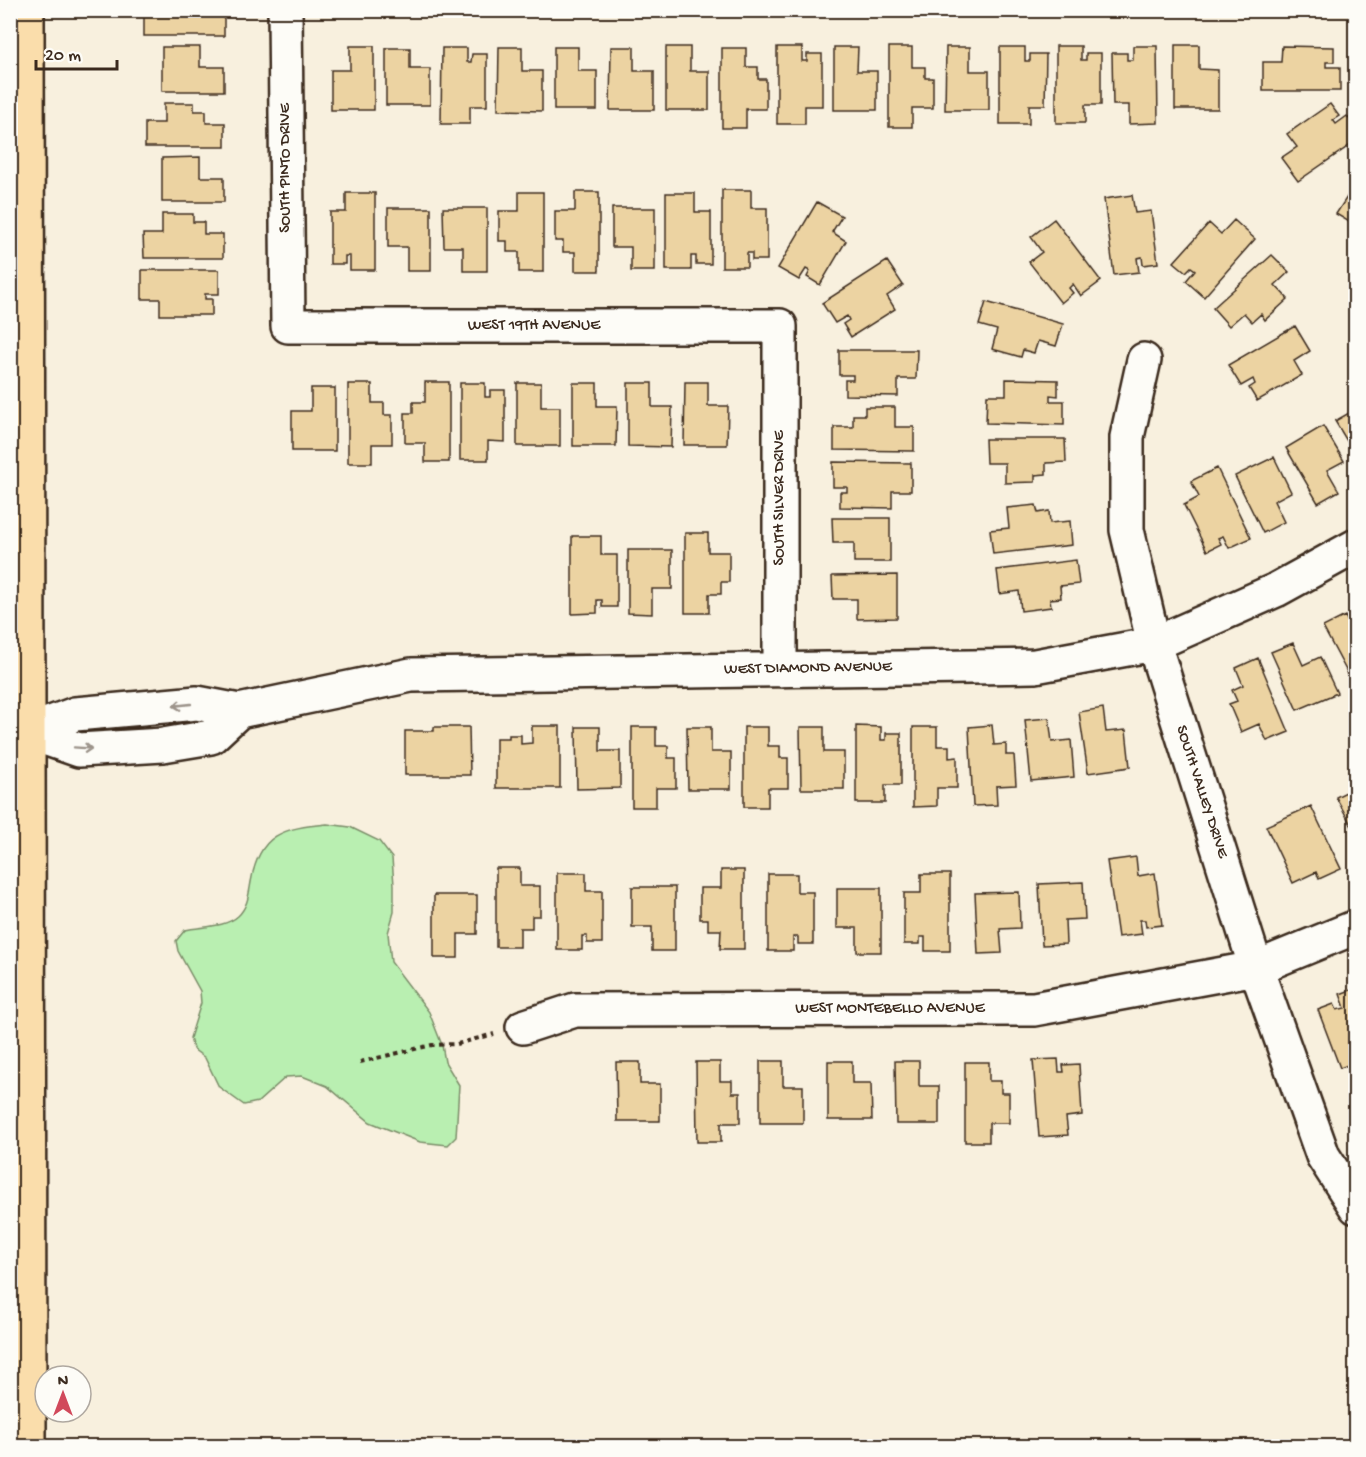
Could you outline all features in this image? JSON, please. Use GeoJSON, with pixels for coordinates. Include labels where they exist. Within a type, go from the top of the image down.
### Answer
{"type":"FeatureCollection","features":[{"type":"Feature","properties":{"kind":"main road"},"geometry":{"type":"LineString","coordinates":[[27,10],[19,79],[19,732],[16,1017],[28,1446]]}},
{"type":"Feature","properties":{"kind":"street","name":"SOUTH PINTO DRIVE"},"geometry":{"type":"LineString","coordinates":[[285,10],[288,326]]}},
{"type":"Feature","properties":{"kind":"street","name":"WEST 19TH AVENUE"},"geometry":{"type":"LineString","coordinates":[[288,326],[780,326]]}},
{"type":"Feature","properties":{"kind":"street","name":"SOUTH SILVER DRIVE"},"geometry":{"type":"LineString","coordinates":[[780,326],[780,670]]}},
{"type":"Feature","properties":{"kind":"street","name":"SOUTH VALLEY DRIVE"},"geometry":{"type":"LineString","coordinates":[[1144,360],[1127,437],[1127,530],[1154,644],[1256,968],[1323,1156],[1356,1207]]}},
{"type":"Feature","properties":{"kind":"street","name":"WEST DIAMOND AVENUE"},"geometry":{"type":"LineString","coordinates":[[19,732],[75,714],[196,703],[239,711],[411,675],[1035,666],[1154,644],[1276,591],[1356,546]]}},
{"type":"Feature","properties":{"kind":"street","name":"WEST MONTEBELLO AVENUE"},"geometry":{"type":"LineString","coordinates":[[523,1027],[574,1010],[1034,1009],[1256,968],[1356,927]]}},
{"type":"Feature","properties":{"kind":"path"},"geometry":{"type":"LineString","coordinates":[[360,1062],[432,1045],[457,1044],[523,1027]]}},
{"type":"Feature","properties":{"kind":"green space"},"geometry":{"type":"Polygon","coordinates":[[[327,824],[350,827],[379,841],[392,858],[394,912],[388,933],[391,962],[429,1012],[442,1045],[445,1062],[459,1085],[456,1137],[448,1145],[420,1142],[370,1122],[327,1086],[302,1076],[286,1077],[258,1102],[244,1105],[219,1087],[205,1058],[193,1049],[190,1038],[201,1003],[200,991],[178,951],[176,941],[185,930],[220,925],[238,916],[246,904],[260,853],[276,836],[298,828],[327,824]]]}},
{"type":"Feature","properties":{"kind":"building"},"geometry":{"type":"Polygon","coordinates":[[[163,10],[224,12],[224,36],[144,36],[144,12],[163,10]]]}},
{"type":"Feature","properties":{"kind":"building"},"geometry":{"type":"Polygon","coordinates":[[[1175,45],[1199,45],[1199,69],[1218,70],[1218,109],[1175,109],[1175,45]]]}},
{"type":"Feature","properties":{"kind":"building"},"geometry":{"type":"Polygon","coordinates":[[[350,46],[374,46],[374,110],[331,110],[331,70],[350,70],[350,46]]]}},
{"type":"Feature","properties":{"kind":"building"},"geometry":{"type":"Polygon","coordinates":[[[1056,46],[1081,46],[1081,60],[1086,60],[1086,53],[1101,53],[1101,105],[1085,105],[1085,123],[1056,123],[1056,46]]]}},
{"type":"Feature","properties":{"kind":"building"},"geometry":{"type":"Polygon","coordinates":[[[1133,46],[1157,46],[1158,123],[1129,124],[1129,105],[1113,105],[1112,53],[1127,53],[1127,60],[1133,60],[1133,46]]]}},
{"type":"Feature","properties":{"kind":"building"},"geometry":{"type":"Polygon","coordinates":[[[1282,46],[1334,47],[1334,62],[1326,62],[1326,67],[1340,67],[1340,91],[1263,91],[1263,62],[1281,62],[1282,46]]]}},
{"type":"Feature","properties":{"kind":"building"},"geometry":{"type":"Polygon","coordinates":[[[162,47],[200,47],[200,67],[224,67],[224,91],[162,91],[162,47]]]}},
{"type":"Feature","properties":{"kind":"building"},"geometry":{"type":"Polygon","coordinates":[[[499,47],[522,47],[522,71],[542,71],[542,111],[498,110],[499,47]]]}},
{"type":"Feature","properties":{"kind":"building"},"geometry":{"type":"Polygon","coordinates":[[[554,47],[578,47],[578,71],[597,71],[597,110],[554,110],[554,47]]]}},
{"type":"Feature","properties":{"kind":"building"},"geometry":{"type":"Polygon","coordinates":[[[611,47],[634,47],[634,71],[654,71],[654,110],[610,110],[611,47]]]}},
{"type":"Feature","properties":{"kind":"building"},"geometry":{"type":"Polygon","coordinates":[[[666,47],[690,47],[690,71],[709,71],[709,110],[666,110],[666,47]]]}},
{"type":"Feature","properties":{"kind":"building"},"geometry":{"type":"Polygon","coordinates":[[[777,47],[802,47],[802,61],[807,61],[807,54],[822,54],[822,106],[805,106],[805,124],[777,124],[777,47]]]}},
{"type":"Feature","properties":{"kind":"building"},"geometry":{"type":"Polygon","coordinates":[[[834,47],[858,47],[857,71],[877,71],[877,110],[834,110],[834,47]]]}},
{"type":"Feature","properties":{"kind":"building"},"geometry":{"type":"Polygon","coordinates":[[[889,47],[912,47],[912,67],[925,67],[925,78],[933,78],[933,108],[912,108],[912,127],[889,127],[889,47]]]}},
{"type":"Feature","properties":{"kind":"building"},"geometry":{"type":"Polygon","coordinates":[[[946,47],[970,47],[970,71],[989,71],[989,110],[945,110],[946,47]]]}},
{"type":"Feature","properties":{"kind":"building"},"geometry":{"type":"Polygon","coordinates":[[[1000,47],[1025,47],[1025,61],[1030,61],[1030,54],[1046,54],[1045,105],[1029,105],[1029,124],[1000,124],[1000,47]]]}},
{"type":"Feature","properties":{"kind":"building"},"geometry":{"type":"Polygon","coordinates":[[[386,48],[410,48],[410,69],[430,69],[430,105],[386,105],[386,48]]]}},
{"type":"Feature","properties":{"kind":"building"},"geometry":{"type":"Polygon","coordinates":[[[442,48],[467,48],[467,62],[471,62],[472,54],[487,54],[487,106],[470,106],[470,124],[441,124],[442,48]]]}},
{"type":"Feature","properties":{"kind":"building"},"geometry":{"type":"Polygon","coordinates":[[[722,48],[746,48],[746,67],[758,67],[758,79],[766,79],[766,109],[746,109],[746,128],[722,128],[722,48]]]}},
{"type":"Feature","properties":{"kind":"building"},"geometry":{"type":"Polygon","coordinates":[[[164,103],[194,103],[194,111],[206,111],[206,123],[225,123],[225,147],[145,147],[145,123],[164,123],[164,103]]]}},
{"type":"Feature","properties":{"kind":"building"},"geometry":{"type":"Polygon","coordinates":[[[1330,104],[1339,116],[1333,120],[1336,124],[1347,116],[1356,128],[1356,141],[1298,181],[1281,158],[1297,147],[1287,134],[1330,104]]]}},
{"type":"Feature","properties":{"kind":"building"},"geometry":{"type":"Polygon","coordinates":[[[200,157],[200,177],[224,177],[224,202],[162,202],[162,158],[200,157]]]}},
{"type":"Feature","properties":{"kind":"building"},"geometry":{"type":"Polygon","coordinates":[[[1356,183],[1356,226],[1336,214],[1356,183]]]}},
{"type":"Feature","properties":{"kind":"building"},"geometry":{"type":"Polygon","coordinates":[[[722,190],[751,190],[751,208],[767,208],[767,260],[752,260],[752,253],[747,253],[747,267],[722,267],[722,190]]]}},
{"type":"Feature","properties":{"kind":"building"},"geometry":{"type":"Polygon","coordinates":[[[519,192],[543,192],[543,272],[519,272],[519,252],[507,252],[507,241],[499,241],[499,211],[519,211],[519,192]]]}},
{"type":"Feature","properties":{"kind":"building"},"geometry":{"type":"Polygon","coordinates":[[[575,192],[599,192],[599,271],[575,271],[575,252],[563,252],[563,241],[555,241],[555,211],[575,211],[575,192]]]}},
{"type":"Feature","properties":{"kind":"building"},"geometry":{"type":"Polygon","coordinates":[[[346,193],[375,193],[375,270],[350,270],[350,256],[345,256],[345,264],[330,264],[330,212],[346,212],[346,193]]]}},
{"type":"Feature","properties":{"kind":"building"},"geometry":{"type":"Polygon","coordinates":[[[666,193],[695,193],[695,212],[711,212],[711,264],[696,264],[696,256],[691,256],[691,270],[666,270],[666,193]]]}},
{"type":"Feature","properties":{"kind":"building"},"geometry":{"type":"Polygon","coordinates":[[[1132,195],[1135,213],[1151,211],[1158,263],[1143,265],[1142,257],[1137,258],[1139,272],[1114,275],[1104,199],[1132,195]]]}},
{"type":"Feature","properties":{"kind":"building"},"geometry":{"type":"Polygon","coordinates":[[[817,202],[842,216],[832,232],[846,241],[820,285],[807,277],[810,271],[806,269],[799,280],[778,268],[817,202]]]}},
{"type":"Feature","properties":{"kind":"building"},"geometry":{"type":"Polygon","coordinates":[[[388,208],[431,208],[431,271],[407,271],[407,247],[388,247],[388,208]]]}},
{"type":"Feature","properties":{"kind":"building"},"geometry":{"type":"Polygon","coordinates":[[[443,208],[487,208],[487,271],[463,271],[463,247],[444,247],[443,208]]]}},
{"type":"Feature","properties":{"kind":"building"},"geometry":{"type":"Polygon","coordinates":[[[612,208],[655,208],[655,271],[631,271],[631,247],[612,247],[612,208]]]}},
{"type":"Feature","properties":{"kind":"building"},"geometry":{"type":"Polygon","coordinates":[[[162,214],[193,214],[193,222],[204,222],[204,234],[223,234],[223,258],[144,258],[143,234],[162,234],[162,214]]]}},
{"type":"Feature","properties":{"kind":"building"},"geometry":{"type":"Polygon","coordinates":[[[1054,219],[1101,281],[1081,296],[1073,284],[1069,288],[1073,293],[1061,303],[1029,262],[1042,252],[1031,237],[1054,219]]]}},
{"type":"Feature","properties":{"kind":"building"},"geometry":{"type":"Polygon","coordinates":[[[1234,220],[1255,239],[1204,297],[1186,281],[1195,270],[1191,267],[1186,272],[1174,262],[1209,223],[1221,234],[1234,220]]]}},
{"type":"Feature","properties":{"kind":"building"},"geometry":{"type":"Polygon","coordinates":[[[1272,255],[1289,272],[1275,285],[1288,299],[1265,320],[1261,314],[1252,322],[1244,313],[1229,326],[1213,308],[1272,255]]]}},
{"type":"Feature","properties":{"kind":"building"},"geometry":{"type":"Polygon","coordinates":[[[887,261],[903,285],[887,296],[895,309],[851,337],[843,324],[849,320],[847,316],[835,323],[822,303],[887,261]]]}},
{"type":"Feature","properties":{"kind":"building"},"geometry":{"type":"Polygon","coordinates":[[[142,270],[219,270],[219,294],[205,294],[205,299],[212,299],[212,315],[160,315],[160,299],[142,299],[142,270]]]}},
{"type":"Feature","properties":{"kind":"building"},"geometry":{"type":"Polygon","coordinates":[[[986,302],[1063,324],[1056,346],[1038,341],[1034,353],[1023,350],[1021,357],[992,349],[997,330],[979,325],[986,302]]]}},
{"type":"Feature","properties":{"kind":"building"},"geometry":{"type":"Polygon","coordinates":[[[1295,326],[1310,351],[1294,361],[1302,375],[1257,401],[1249,388],[1255,384],[1253,379],[1241,386],[1228,365],[1295,326]]]}},
{"type":"Feature","properties":{"kind":"building"},"geometry":{"type":"Polygon","coordinates":[[[839,350],[917,350],[916,379],[898,379],[898,396],[845,395],[845,380],[853,380],[853,375],[839,375],[839,350]]]}},
{"type":"Feature","properties":{"kind":"building"},"geometry":{"type":"Polygon","coordinates":[[[1006,379],[1058,380],[1058,396],[1050,395],[1050,401],[1064,401],[1064,425],[986,423],[987,395],[1006,395],[1006,379]]]}},
{"type":"Feature","properties":{"kind":"building"},"geometry":{"type":"Polygon","coordinates":[[[425,382],[449,382],[449,462],[425,462],[425,443],[405,443],[405,413],[413,413],[413,402],[425,402],[425,382]]]}},
{"type":"Feature","properties":{"kind":"building"},"geometry":{"type":"Polygon","coordinates":[[[685,382],[708,382],[708,406],[728,406],[727,445],[684,445],[685,382]]]}},
{"type":"Feature","properties":{"kind":"building"},"geometry":{"type":"Polygon","coordinates":[[[460,383],[485,383],[485,397],[490,397],[490,390],[505,390],[505,442],[488,441],[488,460],[460,460],[460,383]]]}},
{"type":"Feature","properties":{"kind":"building"},"geometry":{"type":"Polygon","coordinates":[[[517,383],[541,383],[541,407],[560,407],[560,446],[517,446],[517,383]]]}},
{"type":"Feature","properties":{"kind":"building"},"geometry":{"type":"Polygon","coordinates":[[[573,383],[597,383],[597,406],[617,406],[616,446],[573,446],[573,383]]]}},
{"type":"Feature","properties":{"kind":"building"},"geometry":{"type":"Polygon","coordinates":[[[628,383],[652,383],[652,407],[672,407],[671,447],[628,446],[628,383]]]}},
{"type":"Feature","properties":{"kind":"building"},"geometry":{"type":"Polygon","coordinates":[[[348,384],[372,384],[372,403],[384,403],[384,415],[392,415],[392,444],[372,444],[372,463],[348,463],[348,384]]]}},
{"type":"Feature","properties":{"kind":"building"},"geometry":{"type":"Polygon","coordinates":[[[311,388],[335,388],[335,451],[292,451],[292,411],[311,411],[311,388]]]}},
{"type":"Feature","properties":{"kind":"building"},"geometry":{"type":"Polygon","coordinates":[[[865,407],[895,407],[895,427],[914,427],[914,451],[834,450],[834,427],[853,427],[853,415],[865,415],[865,407]]]}},
{"type":"Feature","properties":{"kind":"building"},"geometry":{"type":"Polygon","coordinates":[[[1356,409],[1356,456],[1335,421],[1356,409]]]}},
{"type":"Feature","properties":{"kind":"building"},"geometry":{"type":"Polygon","coordinates":[[[1323,426],[1344,461],[1327,470],[1339,491],[1318,503],[1286,448],[1323,426]]]}},
{"type":"Feature","properties":{"kind":"building"},"geometry":{"type":"Polygon","coordinates":[[[985,439],[1065,439],[1066,462],[1046,463],[1046,474],[1035,475],[1035,482],[1005,483],[1005,463],[986,463],[985,439]]]}},
{"type":"Feature","properties":{"kind":"building"},"geometry":{"type":"Polygon","coordinates":[[[1274,457],[1291,492],[1274,501],[1284,522],[1263,533],[1235,476],[1274,457]]]}},
{"type":"Feature","properties":{"kind":"building"},"geometry":{"type":"Polygon","coordinates":[[[833,462],[911,463],[911,491],[892,491],[892,508],[840,507],[840,492],[847,492],[847,487],[833,487],[833,462]]]}},
{"type":"Feature","properties":{"kind":"building"},"geometry":{"type":"Polygon","coordinates":[[[1217,468],[1251,538],[1229,548],[1223,536],[1218,538],[1221,544],[1207,551],[1184,505],[1199,497],[1191,481],[1217,468]]]}},
{"type":"Feature","properties":{"kind":"building"},"geometry":{"type":"Polygon","coordinates":[[[1036,505],[1038,513],[1049,511],[1050,523],[1070,521],[1072,545],[993,554],[990,530],[1009,528],[1007,508],[1036,505]]]}},
{"type":"Feature","properties":{"kind":"building"},"geometry":{"type":"Polygon","coordinates":[[[832,518],[890,518],[890,562],[854,562],[854,543],[833,543],[832,518]]]}},
{"type":"Feature","properties":{"kind":"building"},"geometry":{"type":"Polygon","coordinates":[[[685,533],[708,533],[708,552],[729,552],[729,582],[721,582],[721,594],[709,594],[709,613],[685,613],[685,533]]]}},
{"type":"Feature","properties":{"kind":"building"},"geometry":{"type":"Polygon","coordinates":[[[572,536],[601,536],[601,555],[617,555],[617,607],[602,607],[602,600],[597,600],[597,613],[572,614],[572,536]]]}},
{"type":"Feature","properties":{"kind":"building"},"geometry":{"type":"Polygon","coordinates":[[[628,550],[672,550],[672,589],[652,589],[652,614],[628,613],[628,550]]]}},
{"type":"Feature","properties":{"kind":"building"},"geometry":{"type":"Polygon","coordinates":[[[1076,560],[1079,584],[1060,586],[1061,598],[1050,599],[1051,607],[1021,611],[1019,591],[1000,594],[997,570],[1076,560]]]}},
{"type":"Feature","properties":{"kind":"building"},"geometry":{"type":"Polygon","coordinates":[[[897,575],[897,618],[857,619],[857,599],[833,599],[832,576],[897,575]]]}},
{"type":"Feature","properties":{"kind":"building"},"geometry":{"type":"Polygon","coordinates":[[[1345,616],[1351,628],[1356,626],[1356,689],[1323,627],[1345,616]]]}},
{"type":"Feature","properties":{"kind":"building"},"geometry":{"type":"Polygon","coordinates":[[[1293,643],[1303,665],[1320,657],[1337,693],[1297,710],[1271,652],[1293,643]]]}},
{"type":"Feature","properties":{"kind":"building"},"geometry":{"type":"Polygon","coordinates":[[[1258,658],[1289,732],[1267,741],[1259,724],[1241,732],[1229,704],[1237,701],[1232,690],[1243,685],[1236,668],[1258,658]]]}},
{"type":"Feature","properties":{"kind":"building"},"geometry":{"type":"Polygon","coordinates":[[[1103,708],[1106,732],[1126,730],[1130,767],[1088,773],[1079,712],[1103,708]]]}},
{"type":"Feature","properties":{"kind":"building"},"geometry":{"type":"Polygon","coordinates":[[[1049,718],[1052,742],[1071,740],[1074,777],[1031,781],[1025,720],[1049,718]]]}},
{"type":"Feature","properties":{"kind":"building"},"geometry":{"type":"Polygon","coordinates":[[[992,725],[994,745],[1006,744],[1006,755],[1014,755],[1016,785],[996,786],[997,805],[973,806],[969,727],[992,725]]]}},
{"type":"Feature","properties":{"kind":"building"},"geometry":{"type":"Polygon","coordinates":[[[532,726],[560,726],[560,788],[496,788],[496,738],[521,735],[521,744],[532,743],[532,726]]]}},
{"type":"Feature","properties":{"kind":"building"},"geometry":{"type":"Polygon","coordinates":[[[856,726],[881,727],[881,740],[886,740],[886,733],[901,733],[901,785],[885,785],[885,803],[856,803],[856,726]]]}},
{"type":"Feature","properties":{"kind":"building"},"geometry":{"type":"Polygon","coordinates":[[[434,727],[469,727],[470,775],[405,775],[405,731],[434,731],[434,727]]]}},
{"type":"Feature","properties":{"kind":"building"},"geometry":{"type":"Polygon","coordinates":[[[576,727],[600,727],[600,751],[620,751],[620,788],[577,789],[576,727]]]}},
{"type":"Feature","properties":{"kind":"building"},"geometry":{"type":"Polygon","coordinates":[[[632,727],[656,727],[656,746],[668,746],[668,758],[676,758],[676,788],[656,788],[656,807],[632,807],[632,727]]]}},
{"type":"Feature","properties":{"kind":"building"},"geometry":{"type":"Polygon","coordinates":[[[687,727],[711,727],[711,752],[731,752],[731,789],[688,789],[687,727]]]}},
{"type":"Feature","properties":{"kind":"building"},"geometry":{"type":"Polygon","coordinates":[[[744,727],[768,727],[768,746],[780,746],[780,758],[788,758],[788,788],[768,788],[768,807],[744,807],[744,727]]]}},
{"type":"Feature","properties":{"kind":"building"},"geometry":{"type":"Polygon","coordinates":[[[800,727],[824,727],[824,752],[844,752],[844,789],[801,789],[800,727]]]}},
{"type":"Feature","properties":{"kind":"building"},"geometry":{"type":"Polygon","coordinates":[[[913,727],[937,727],[937,746],[949,746],[949,758],[957,757],[957,788],[937,788],[937,806],[913,807],[913,727]]]}},
{"type":"Feature","properties":{"kind":"building"},"geometry":{"type":"Polygon","coordinates":[[[1356,787],[1356,834],[1336,797],[1356,787]]]}},
{"type":"Feature","properties":{"kind":"building"},"geometry":{"type":"Polygon","coordinates":[[[1311,806],[1341,869],[1319,879],[1316,872],[1293,883],[1266,826],[1311,806]]]}},
{"type":"Feature","properties":{"kind":"building"},"geometry":{"type":"Polygon","coordinates":[[[1136,857],[1138,876],[1155,873],[1162,925],[1146,927],[1145,920],[1140,920],[1142,934],[1118,937],[1107,861],[1136,857]]]}},
{"type":"Feature","properties":{"kind":"building"},"geometry":{"type":"Polygon","coordinates":[[[496,868],[520,868],[520,886],[540,886],[540,916],[532,916],[532,928],[520,928],[520,947],[496,947],[496,868]]]}},
{"type":"Feature","properties":{"kind":"building"},"geometry":{"type":"Polygon","coordinates":[[[721,870],[744,870],[744,949],[720,949],[721,930],[708,930],[708,919],[700,919],[700,888],[721,888],[721,870]]]}},
{"type":"Feature","properties":{"kind":"building"},"geometry":{"type":"Polygon","coordinates":[[[557,873],[586,873],[586,891],[602,891],[602,943],[587,943],[587,936],[582,936],[582,950],[557,950],[557,873]]]}},
{"type":"Feature","properties":{"kind":"building"},"geometry":{"type":"Polygon","coordinates":[[[768,874],[797,874],[797,892],[813,892],[813,944],[798,944],[798,937],[793,937],[793,951],[768,951],[768,874]]]}},
{"type":"Feature","properties":{"kind":"building"},"geometry":{"type":"Polygon","coordinates":[[[921,874],[950,874],[950,951],[925,951],[925,937],[920,937],[920,944],[904,944],[904,893],[921,893],[921,874]]]}},
{"type":"Feature","properties":{"kind":"building"},"geometry":{"type":"Polygon","coordinates":[[[1083,882],[1085,919],[1065,920],[1066,944],[1042,945],[1039,884],[1083,882]]]}},
{"type":"Feature","properties":{"kind":"building"},"geometry":{"type":"Polygon","coordinates":[[[632,887],[675,887],[675,951],[652,951],[652,927],[632,927],[632,887]]]}},
{"type":"Feature","properties":{"kind":"building"},"geometry":{"type":"Polygon","coordinates":[[[837,888],[881,888],[881,952],[857,952],[857,928],[837,928],[837,888]]]}},
{"type":"Feature","properties":{"kind":"building"},"geometry":{"type":"Polygon","coordinates":[[[1019,892],[1020,928],[1000,929],[1002,953],[978,954],[975,893],[1019,892]]]}},
{"type":"Feature","properties":{"kind":"building"},"geometry":{"type":"Polygon","coordinates":[[[434,895],[477,895],[477,934],[458,934],[458,958],[434,958],[434,895]]]}},
{"type":"Feature","properties":{"kind":"building"},"geometry":{"type":"Polygon","coordinates":[[[1356,988],[1356,1062],[1340,1068],[1318,1010],[1334,1004],[1337,1010],[1345,1008],[1340,994],[1356,988]]]}},
{"type":"Feature","properties":{"kind":"building"},"geometry":{"type":"Polygon","coordinates":[[[1058,1059],[1059,1072],[1064,1072],[1063,1065],[1079,1064],[1082,1115],[1066,1117],[1068,1135],[1039,1137],[1033,1060],[1058,1059]]]}},
{"type":"Feature","properties":{"kind":"building"},"geometry":{"type":"Polygon","coordinates":[[[760,1061],[783,1061],[783,1086],[803,1086],[803,1123],[760,1123],[760,1061]]]}},
{"type":"Feature","properties":{"kind":"building"},"geometry":{"type":"Polygon","coordinates":[[[828,1061],[852,1061],[852,1083],[871,1083],[872,1120],[828,1120],[828,1061]]]}},
{"type":"Feature","properties":{"kind":"building"},"geometry":{"type":"Polygon","coordinates":[[[895,1061],[919,1061],[919,1086],[939,1086],[939,1124],[896,1124],[895,1061]]]}},
{"type":"Feature","properties":{"kind":"building"},"geometry":{"type":"Polygon","coordinates":[[[616,1062],[640,1062],[640,1084],[660,1084],[660,1121],[617,1121],[616,1062]]]}},
{"type":"Feature","properties":{"kind":"building"},"geometry":{"type":"Polygon","coordinates":[[[696,1062],[720,1062],[720,1081],[732,1081],[732,1093],[740,1093],[740,1123],[721,1123],[721,1142],[697,1142],[696,1062]]]}},
{"type":"Feature","properties":{"kind":"building"},"geometry":{"type":"Polygon","coordinates":[[[965,1062],[989,1062],[989,1081],[1001,1081],[1001,1093],[1009,1093],[1009,1123],[989,1123],[989,1142],[965,1142],[965,1062]]]}}]}
